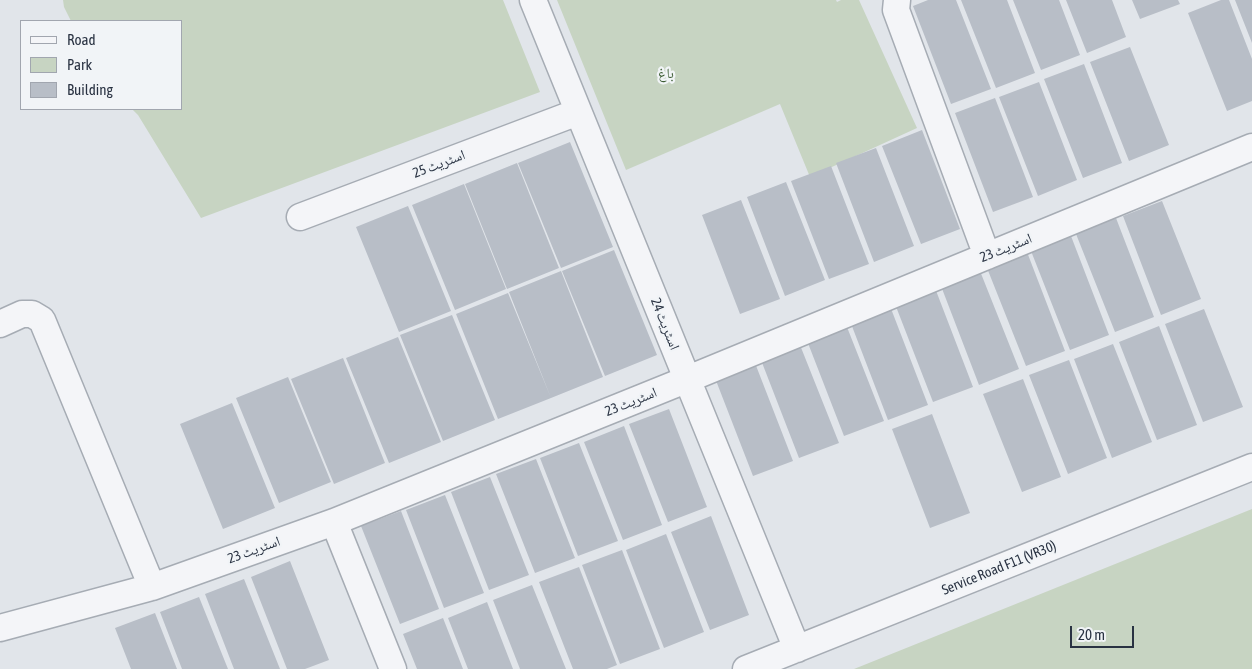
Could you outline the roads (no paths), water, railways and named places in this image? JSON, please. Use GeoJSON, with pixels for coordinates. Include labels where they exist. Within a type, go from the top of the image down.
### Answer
{"type":"FeatureCollection","features":[{"type":"Feature","properties":{"kind":"street","name":"اسٹریٹ 24"},"geometry":{"type":"LineString","coordinates":[[533,0],[796,649]]}},
{"type":"Feature","properties":{"kind":"street"},"geometry":{"type":"LineString","coordinates":[[897,0],[896,10],[987,256]]}},
{"type":"Feature","properties":{"kind":"street","name":"اسٹریٹ 25"},"geometry":{"type":"LineString","coordinates":[[300,216],[578,112]]}},
{"type":"Feature","properties":{"kind":"street","name":"اسٹریٹ 23"},"geometry":{"type":"LineString","coordinates":[[0,628],[152,587],[334,522],[1252,148]]}},
{"type":"Feature","properties":{"kind":"street"},"geometry":{"type":"LineString","coordinates":[[0,324],[22,314],[32,314],[42,320],[152,587]]}},
{"type":"Feature","properties":{"kind":"street","name":"Service Road F11 (VR30)"},"geometry":{"type":"LineString","coordinates":[[746,669],[1252,467]]}},
{"type":"Feature","properties":{"kind":"street"},"geometry":{"type":"LineString","coordinates":[[334,522],[394,669]]}},
{"type":"Feature","properties":{"kind":"park label","name":"باغ"},"geometry":{"type":"Point","coordinates":[666,74]}}]}
